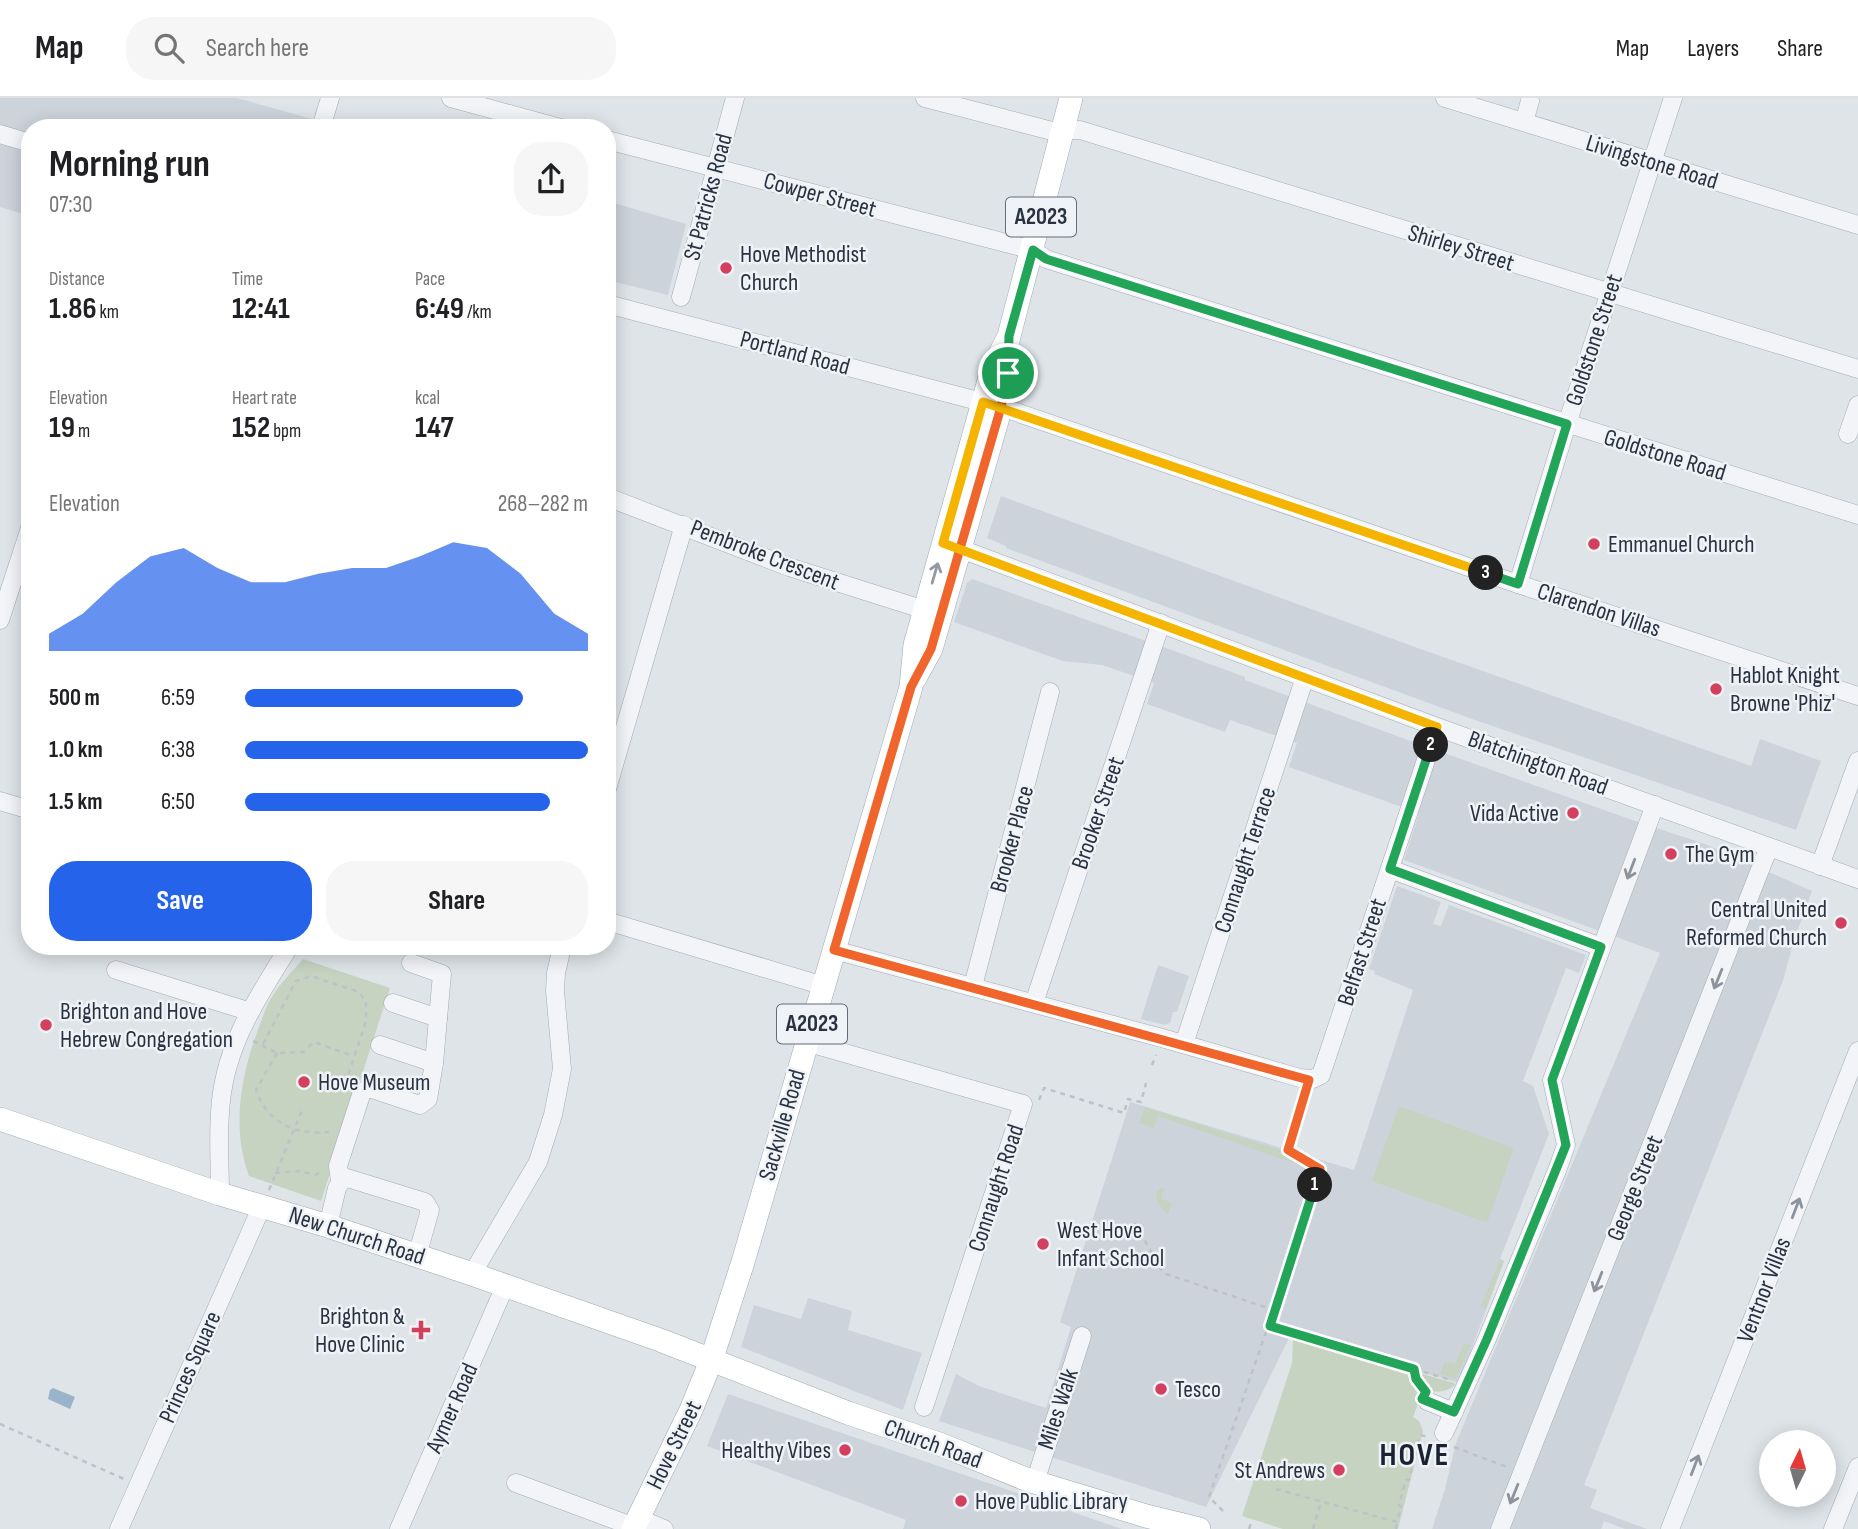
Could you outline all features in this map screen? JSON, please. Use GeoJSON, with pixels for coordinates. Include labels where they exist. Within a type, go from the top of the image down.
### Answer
{"type":"FeatureCollection","features":[{"type":"Feature","properties":{"kind":"main road","name":"Sackville Road"},"geometry":{"type":"LineString","coordinates":[[911,687],[931,649],[952,546],[992,405],[1008,373],[1009,336],[1071,98]]}},
{"type":"Feature","properties":{"kind":"main road","name":"Sackville Road"},"geometry":{"type":"LineString","coordinates":[[711,1361],[743,1262],[911,687],[915,645],[925,610],[952,546]]}},
{"type":"Feature","properties":{"kind":"main road","name":"New Church Road"},"geometry":{"type":"LineString","coordinates":[[0,1119],[220,1194],[328,1226],[472,1274],[660,1340],[711,1361]]}},
{"type":"Feature","properties":{"kind":"main road","name":"Church Road"},"geometry":{"type":"LineString","coordinates":[[711,1361],[1035,1482],[1146,1516],[1199,1529]]}},
{"type":"Feature","properties":{"kind":"main road","name":"Hove Street"},"geometry":{"type":"LineString","coordinates":[[635,1525],[691,1410],[711,1361]]}},
{"type":"Feature","properties":{"kind":"street"},"geometry":{"type":"LineString","coordinates":[[324,119],[330,98]]}},
{"type":"Feature","properties":{"kind":"street"},"geometry":{"type":"LineString","coordinates":[[451,98],[527,119]]}},
{"type":"Feature","properties":{"kind":"street","name":"St Patricks Road"},"geometry":{"type":"LineString","coordinates":[[681,297],[735,98]]}},
{"type":"Feature","properties":{"kind":"street","name":"Shirley Street"},"geometry":{"type":"LineString","coordinates":[[925,98],[1052,131],[1080,130],[1858,369]]}},
{"type":"Feature","properties":{"kind":"street","name":"Livingstone Road"},"geometry":{"type":"LineString","coordinates":[[1445,98],[1858,225]]}},
{"type":"Feature","properties":{"kind":"street","name":"Goldstone Street"},"geometry":{"type":"LineString","coordinates":[[1518,584],[1673,98]]}},
{"type":"Feature","properties":{"kind":"street"},"geometry":{"type":"LineString","coordinates":[[1524,122],[1530,101]]}},
{"type":"Feature","properties":{"kind":"street"},"geometry":{"type":"LineString","coordinates":[[0,134],[21,140]]}},
{"type":"Feature","properties":{"kind":"street","name":"Cowper Street"},"geometry":{"type":"LineString","coordinates":[[616,142],[1033,250]]}},
{"type":"Feature","properties":{"kind":"street","name":"Goldstone Road"},"geometry":{"type":"LineString","coordinates":[[1033,250],[1046,259],[1858,515]]}},
{"type":"Feature","properties":{"kind":"street","name":"Portland Road"},"geometry":{"type":"LineString","coordinates":[[616,306],[992,405]]}},
{"type":"Feature","properties":{"kind":"street","name":"Clarendon Villas"},"geometry":{"type":"LineString","coordinates":[[992,405],[1518,584],[1858,696]]}},
{"type":"Feature","properties":{"kind":"street"},"geometry":{"type":"LineString","coordinates":[[1848,434],[1858,405]]}},
{"type":"Feature","properties":{"kind":"street","name":"Pembroke Crescent"},"geometry":{"type":"LineString","coordinates":[[616,499],[789,567],[925,610]]}},
{"type":"Feature","properties":{"kind":"street"},"geometry":{"type":"LineString","coordinates":[[616,758],[684,525]]}},
{"type":"Feature","properties":{"kind":"street","name":"Blatchington Road"},"geometry":{"type":"LineString","coordinates":[[952,546],[1437,727],[1858,879]]}},
{"type":"Feature","properties":{"kind":"street"},"geometry":{"type":"LineString","coordinates":[[0,620],[21,556]]}},
{"type":"Feature","properties":{"kind":"street","name":"Brooker Street"},"geometry":{"type":"LineString","coordinates":[[1034,1003],[1161,623]]}},
{"type":"Feature","properties":{"kind":"street","name":"Connaught Terrace"},"geometry":{"type":"LineString","coordinates":[[1184,1044],[1306,677]]}},
{"type":"Feature","properties":{"kind":"street","name":"Brooker Place"},"geometry":{"type":"LineString","coordinates":[[973,986],[1050,692]]}},
{"type":"Feature","properties":{"kind":"street","name":"Belfast Street"},"geometry":{"type":"LineString","coordinates":[[1305,1079],[1321,1075],[1437,727]]}},
{"type":"Feature","properties":{"kind":"street"},"geometry":{"type":"LineString","coordinates":[[1820,866],[1858,761]]}},
{"type":"Feature","properties":{"kind":"street"},"geometry":{"type":"LineString","coordinates":[[0,801],[21,807]]}},
{"type":"Feature","properties":{"kind":"street"},"geometry":{"type":"LineString","coordinates":[[1448,1440],[1454,1412],[1566,1145],[1552,1080],[1655,805]]}},
{"type":"Feature","properties":{"kind":"street","name":"George Street"},"geometry":{"type":"LineString","coordinates":[[1500,1529],[1769,847]]}},
{"type":"Feature","properties":{"kind":"street"},"geometry":{"type":"LineString","coordinates":[[1390,869],[1601,947]]}},
{"type":"Feature","properties":{"kind":"street"},"geometry":{"type":"LineString","coordinates":[[616,923],[824,986]]}},
{"type":"Feature","properties":{"kind":"street"},"geometry":{"type":"LineString","coordinates":[[834,950],[1305,1079]]}},
{"type":"Feature","properties":{"kind":"street"},"geometry":{"type":"LineString","coordinates":[[220,1194],[220,1111],[226,1074],[237,1036],[248,1011],[284,955]]}},
{"type":"Feature","properties":{"kind":"street"},"geometry":{"type":"LineString","coordinates":[[472,1274],[538,1162],[553,1115],[562,1069],[555,991],[560,955]]}},
{"type":"Feature","properties":{"kind":"street"},"geometry":{"type":"LineString","coordinates":[[328,1226],[340,1181],[338,1166],[362,1092],[369,1088],[420,1105],[428,1099],[442,974],[411,963]]}},
{"type":"Feature","properties":{"kind":"street"},"geometry":{"type":"LineString","coordinates":[[117,970],[248,1011]]}},
{"type":"Feature","properties":{"kind":"street"},"geometry":{"type":"LineString","coordinates":[[393,1003],[438,1018]]}},
{"type":"Feature","properties":{"kind":"street","name":"Connaught Road"},"geometry":{"type":"LineString","coordinates":[[806,1042],[1023,1104],[924,1407]]}},
{"type":"Feature","properties":{"kind":"street"},"geometry":{"type":"LineString","coordinates":[[380,1045],[434,1063]]}},
{"type":"Feature","properties":{"kind":"street","name":"Ventnor Villas"},"geometry":{"type":"LineString","coordinates":[[1670,1529],[1858,1051]]}},
{"type":"Feature","properties":{"kind":"street"},"geometry":{"type":"LineString","coordinates":[[340,1181],[344,1177],[425,1202],[430,1210],[417,1256]]}},
{"type":"Feature","properties":{"kind":"street","name":"Princes Square"},"geometry":{"type":"LineString","coordinates":[[119,1529],[262,1206]]}},
{"type":"Feature","properties":{"kind":"street","name":"Aymer Road"},"geometry":{"type":"LineString","coordinates":[[399,1529],[505,1286]]}},
{"type":"Feature","properties":{"kind":"street","name":"Miles Walk"},"geometry":{"type":"LineString","coordinates":[[1035,1482],[1082,1336]]}},
{"type":"Feature","properties":{"kind":"street"},"geometry":{"type":"LineString","coordinates":[[1427,1401],[1454,1412]]}},
{"type":"Feature","properties":{"kind":"street"},"geometry":{"type":"LineString","coordinates":[[1833,1529],[1858,1467]]}},
{"type":"Feature","properties":{"kind":"street"},"geometry":{"type":"LineString","coordinates":[[516,1483],[635,1525],[664,1529]]}},
{"type":"Feature","properties":{"kind":"path"},"geometry":{"type":"LineString","coordinates":[[311,976],[359,992],[366,1002],[366,1021],[353,1056],[314,1042],[303,1052],[277,1053],[263,1044],[296,981],[311,976]]}},
{"type":"Feature","properties":{"kind":"path"},"geometry":{"type":"LineString","coordinates":[[277,1053],[256,1090],[261,1105],[280,1123],[294,1131],[312,1134],[329,1132],[330,1136]]}},
{"type":"Feature","properties":{"kind":"path"},"geometry":{"type":"LineString","coordinates":[[1223,1511],[1209,1497],[1283,1290],[1320,1169],[1288,1150],[1305,1079]]}},
{"type":"Feature","properties":{"kind":"path"},"geometry":{"type":"LineString","coordinates":[[1023,1104],[1039,1101],[1044,1088],[1124,1113],[1128,1099],[1141,1102],[1146,1083]]}},
{"type":"Feature","properties":{"kind":"path"},"geometry":{"type":"LineString","coordinates":[[262,1206],[302,1110]]}},
{"type":"Feature","properties":{"kind":"path"},"geometry":{"type":"LineString","coordinates":[[275,1173],[300,1171],[316,1175],[324,1162]]}},
{"type":"Feature","properties":{"kind":"path"},"geometry":{"type":"LineString","coordinates":[[1135,1223],[1163,1273],[1274,1310]]}},
{"type":"Feature","properties":{"kind":"path"},"geometry":{"type":"LineString","coordinates":[[1270,1326],[1467,1384]]}},
{"type":"Feature","properties":{"kind":"path"},"geometry":{"type":"LineString","coordinates":[[1414,1369],[1416,1379],[1426,1392],[1422,1399],[1427,1401]]}},
{"type":"Feature","properties":{"kind":"path"},"geometry":{"type":"LineString","coordinates":[[0,1424],[137,1485]]}},
{"type":"Feature","properties":{"kind":"path"},"geometry":{"type":"LineString","coordinates":[[1396,1529],[1401,1506],[1399,1505],[1406,1480],[1409,1480],[1420,1435]]}},
{"type":"Feature","properties":{"kind":"path"},"geometry":{"type":"LineString","coordinates":[[1448,1440],[1523,1473]]}},
{"type":"Feature","properties":{"kind":"path"},"geometry":{"type":"LineString","coordinates":[[1276,1489],[1396,1522]]}},
{"type":"Feature","properties":{"kind":"path"},"geometry":{"type":"LineString","coordinates":[[1313,1529],[1321,1502]]}},
{"type":"Feature","properties":{"kind":"path"},"geometry":{"type":"LineString","coordinates":[[1249,1529],[1251,1523]]}},
{"type":"Feature","properties":{"kind":"shaded area"},"geometry":{"type":"Polygon","coordinates":[[[0,98],[237,98],[312,119],[21,119],[21,213],[0,207],[0,98]]]}},
{"type":"Feature","properties":{"kind":"shaded area"},"geometry":{"type":"Polygon","coordinates":[[[616,204],[686,224],[668,295],[616,282],[616,204]]]}},
{"type":"Feature","properties":{"kind":"shaded area"},"geometry":{"type":"Polygon","coordinates":[[[1001,496],[1751,766],[1760,739],[1821,761],[1796,830],[1475,720],[1006,548],[987,538],[1001,496]]]}},
{"type":"Feature","properties":{"kind":"shaded area"},"geometry":{"type":"Polygon","coordinates":[[[972,579],[1245,677],[1245,680],[1416,743],[1705,844],[1812,891],[1793,943],[1784,978],[1584,1485],[1597,1490],[1590,1508],[1647,1529],[1625,1529],[1604,1521],[1601,1529],[1432,1529],[1456,1443],[1660,953],[1404,860],[1419,813],[1289,767],[1297,743],[1230,720],[1225,732],[1147,704],[1154,683],[1102,665],[1063,661],[954,622],[967,583],[972,579]]]}},
{"type":"Feature","properties":{"kind":"shaded area"},"geometry":{"type":"Polygon","coordinates":[[[1397,886],[1441,902],[1433,924],[1441,926],[1449,905],[1586,955],[1579,973],[1566,968],[1523,1081],[1533,1086],[1549,1134],[1500,1259],[1504,1261],[1459,1383],[1291,1334],[1206,1507],[939,1421],[956,1374],[979,1386],[1046,1408],[1071,1327],[1060,1322],[1130,1102],[1354,1170],[1413,990],[1374,974],[1375,971],[1369,969],[1397,886]]]}},
{"type":"Feature","properties":{"kind":"shaded area"},"geometry":{"type":"Polygon","coordinates":[[[1158,965],[1189,976],[1177,1012],[1173,1012],[1170,1023],[1165,1025],[1141,1019],[1158,965]]]}},
{"type":"Feature","properties":{"kind":"shaded area"},"geometry":{"type":"Polygon","coordinates":[[[808,1298],[852,1311],[848,1330],[922,1353],[903,1410],[741,1347],[754,1305],[801,1319],[808,1298]]]}},
{"type":"Feature","properties":{"kind":"shaded area"},"geometry":{"type":"Polygon","coordinates":[[[728,1394],[1122,1529],[903,1529],[906,1520],[707,1446],[728,1394]]]}},
{"type":"Feature","properties":{"kind":"green space"},"geometry":{"type":"Polygon","coordinates":[[[303,959],[390,988],[321,1201],[249,1176],[240,1139],[240,1101],[253,1045],[270,1000],[303,959]]]}},
{"type":"Feature","properties":{"kind":"green space"},"geometry":{"type":"Polygon","coordinates":[[[1399,1106],[1514,1148],[1487,1223],[1372,1181],[1399,1106]]]}},
{"type":"Feature","properties":{"kind":"green space"},"geometry":{"type":"Polygon","coordinates":[[[1145,1107],[1283,1151],[1308,1168],[1158,1116],[1154,1128],[1139,1123],[1145,1107]]]}},
{"type":"Feature","properties":{"kind":"green space"},"geometry":{"type":"Polygon","coordinates":[[[1164,1188],[1161,1199],[1172,1203],[1168,1214],[1157,1201],[1156,1194],[1164,1188]]]}},
{"type":"Feature","properties":{"kind":"green space"},"geometry":{"type":"Polygon","coordinates":[[[1500,1259],[1504,1261],[1486,1309],[1481,1306],[1500,1259]]]}},
{"type":"Feature","properties":{"kind":"green space"},"geometry":{"type":"Polygon","coordinates":[[[1293,1337],[1410,1371],[1422,1394],[1413,1417],[1419,1421],[1423,1431],[1398,1529],[1283,1529],[1242,1516],[1292,1363],[1293,1337]]]}},
{"type":"Feature","properties":{"kind":"green space"},"geometry":{"type":"Polygon","coordinates":[[[1464,1343],[1471,1345],[1456,1379],[1440,1374],[1445,1361],[1455,1364],[1464,1343]]]}},
{"type":"Feature","properties":{"kind":"green space"},"geometry":{"type":"Polygon","coordinates":[[[1419,1373],[1455,1385],[1444,1391],[1433,1391],[1424,1385],[1419,1373]]]}},
{"type":"Feature","properties":{"kind":"water"},"geometry":{"type":"Polygon","coordinates":[[[53,1388],[75,1397],[70,1409],[48,1399],[53,1388]]]}},
{"type":"Feature","properties":{"kind":"place","name":"Hove Methodist Church"},"geometry":{"type":"Point","coordinates":[726,268]}},
{"type":"Feature","properties":{"kind":"place","name":"Emmanuel Church"},"geometry":{"type":"Point","coordinates":[1594,544]}},
{"type":"Feature","properties":{"kind":"place","name":"Hablot Knight Browne 'Phiz'"},"geometry":{"type":"Point","coordinates":[1716,689]}},
{"type":"Feature","properties":{"kind":"place","name":"Vida Active"},"geometry":{"type":"Point","coordinates":[1573,813]}},
{"type":"Feature","properties":{"kind":"place","name":"The Gym"},"geometry":{"type":"Point","coordinates":[1671,854]}},
{"type":"Feature","properties":{"kind":"place","name":"Central United Reformed Church"},"geometry":{"type":"Point","coordinates":[1841,923]}},
{"type":"Feature","properties":{"kind":"place","name":"Brighton and Hove Hebrew Congregation"},"geometry":{"type":"Point","coordinates":[46,1025]}},
{"type":"Feature","properties":{"kind":"place","name":"Hove Museum"},"geometry":{"type":"Point","coordinates":[304,1082]}},
{"type":"Feature","properties":{"kind":"place","name":"West Hove Infant School"},"geometry":{"type":"Point","coordinates":[1043,1244]}},
{"type":"Feature","properties":{"kind":"place","name":"Brighton & Hove Clinic"},"geometry":{"type":"Point","coordinates":[421,1330]}},
{"type":"Feature","properties":{"kind":"place","name":"Tesco"},"geometry":{"type":"Point","coordinates":[1161,1389]}},
{"type":"Feature","properties":{"kind":"place","name":"Healthy Vibes"},"geometry":{"type":"Point","coordinates":[845,1450]}},
{"type":"Feature","properties":{"kind":"place","name":"St Andrews"},"geometry":{"type":"Point","coordinates":[1339,1470]}},
{"type":"Feature","properties":{"kind":"place","name":"Hove Public Library"},"geometry":{"type":"Point","coordinates":[961,1501]}},
{"type":"Feature","properties":{"kind":"district","name":"HOVE"},"geometry":{"type":"Point","coordinates":[1415,1455]}},
{"type":"Feature","properties":{"kind":"route"},"geometry":{"type":"LineString","coordinates":[[1008,373],[1001,407],[961,549],[931,649],[911,687],[834,950],[1309,1080],[1288,1150],[1320,1169],[1270,1326],[1414,1369],[1416,1379],[1426,1392],[1422,1399],[1454,1412],[1487,1339],[1566,1145],[1552,1080],[1601,947],[1390,869],[1437,727],[1161,623],[961,549],[943,543],[983,402],[1001,407],[1035,418],[1518,584],[1567,424],[1046,259],[1033,250],[1009,336],[1008,373]]}}]}
